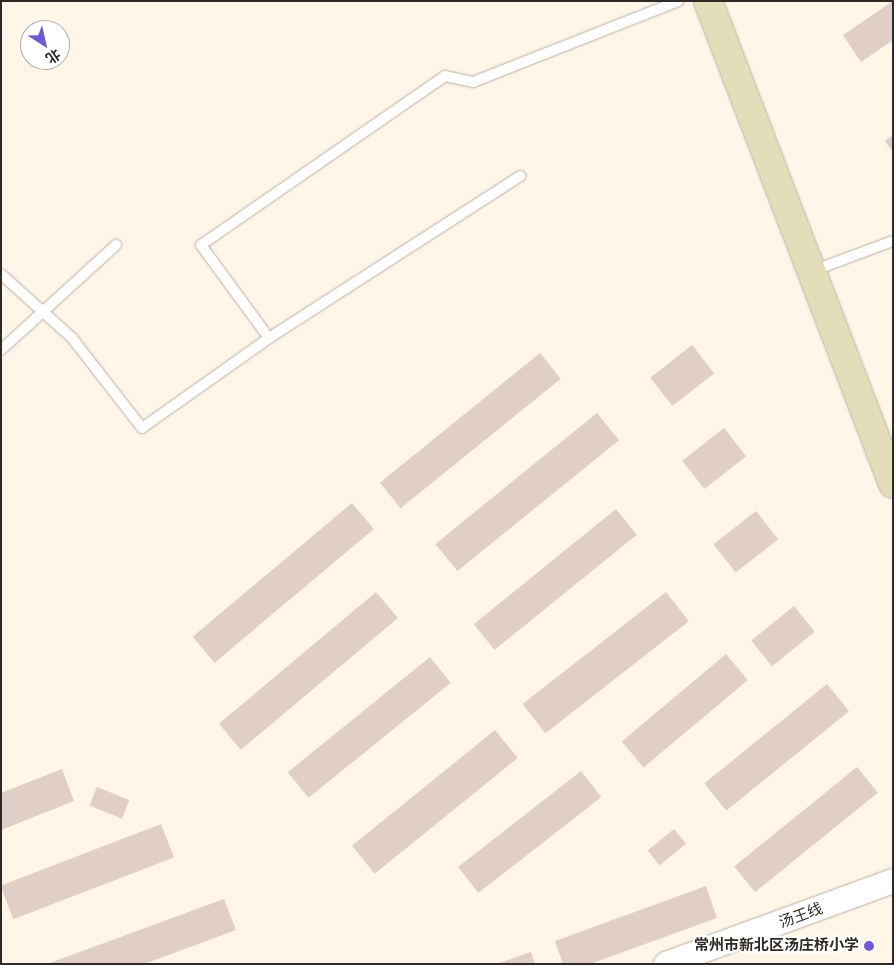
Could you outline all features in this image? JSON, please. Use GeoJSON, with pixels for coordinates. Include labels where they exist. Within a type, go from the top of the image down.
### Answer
{"type":"FeatureCollection","features":[{"type":"Feature","properties":{"kind":"main road"},"geometry":{"type":"LineString","coordinates":[[708,1],[893,484]]}},
{"type":"Feature","properties":{"kind":"street","name":"汤王线"},"geometry":{"type":"LineString","coordinates":[[666,964],[888,884]]}},
{"type":"Feature","properties":{"kind":"lane"},"geometry":{"type":"LineString","coordinates":[[269,338],[201,244],[445,76],[473,82],[679,1]]}},
{"type":"Feature","properties":{"kind":"lane"},"geometry":{"type":"LineString","coordinates":[[1,274],[72,338],[142,428],[269,338],[520,176]]}},
{"type":"Feature","properties":{"kind":"lane"},"geometry":{"type":"LineString","coordinates":[[812,271],[893,241]]}},
{"type":"Feature","properties":{"kind":"lane"},"geometry":{"type":"LineString","coordinates":[[1,350],[45,314],[116,245]]}},
{"type":"Feature","properties":{"kind":"building"},"geometry":{"type":"Polygon","coordinates":[[[893,1],[893,40],[861,62],[843,35],[893,1]]]}},
{"type":"Feature","properties":{"kind":"building"},"geometry":{"type":"Polygon","coordinates":[[[893,135],[893,152],[885,141],[893,135]]]}},
{"type":"Feature","properties":{"kind":"building"},"geometry":{"type":"Polygon","coordinates":[[[692,345],[714,373],[672,406],[650,378],[692,345]]]}},
{"type":"Feature","properties":{"kind":"building"},"geometry":{"type":"Polygon","coordinates":[[[540,353],[561,379],[401,508],[380,483],[540,353]]]}},
{"type":"Feature","properties":{"kind":"building"},"geometry":{"type":"Polygon","coordinates":[[[597,413],[619,440],[457,571],[435,544],[597,413]]]}},
{"type":"Feature","properties":{"kind":"building"},"geometry":{"type":"Polygon","coordinates":[[[724,428],[746,456],[704,489],[682,461],[724,428]]]}},
{"type":"Feature","properties":{"kind":"building"},"geometry":{"type":"Polygon","coordinates":[[[352,503],[374,529],[215,663],[193,637],[352,503]]]}},
{"type":"Feature","properties":{"kind":"building"},"geometry":{"type":"Polygon","coordinates":[[[616,509],[637,535],[495,650],[474,624],[616,509]]]}},
{"type":"Feature","properties":{"kind":"building"},"geometry":{"type":"Polygon","coordinates":[[[756,511],[778,539],[736,573],[713,544],[756,511]]]}},
{"type":"Feature","properties":{"kind":"building"},"geometry":{"type":"Polygon","coordinates":[[[376,592],[398,618],[241,750],[219,724],[376,592]]]}},
{"type":"Feature","properties":{"kind":"building"},"geometry":{"type":"Polygon","coordinates":[[[666,592],[689,621],[545,733],[523,704],[666,592]]]}},
{"type":"Feature","properties":{"kind":"building"},"geometry":{"type":"Polygon","coordinates":[[[794,606],[815,632],[772,666],[751,641],[794,606]]]}},
{"type":"Feature","properties":{"kind":"building"},"geometry":{"type":"Polygon","coordinates":[[[726,654],[748,680],[644,767],[622,741],[726,654]]]}},
{"type":"Feature","properties":{"kind":"building"},"geometry":{"type":"Polygon","coordinates":[[[430,657],[451,683],[309,798],[288,772],[430,657]]]}},
{"type":"Feature","properties":{"kind":"building"},"geometry":{"type":"Polygon","coordinates":[[[827,684],[849,711],[726,811],[704,783],[827,684]]]}},
{"type":"Feature","properties":{"kind":"building"},"geometry":{"type":"Polygon","coordinates":[[[495,730],[518,758],[375,874],[352,846],[495,730]]]}},
{"type":"Feature","properties":{"kind":"building"},"geometry":{"type":"Polygon","coordinates":[[[857,767],[878,793],[755,892],[734,866],[857,767]]]}},
{"type":"Feature","properties":{"kind":"building"},"geometry":{"type":"Polygon","coordinates":[[[62,769],[74,801],[1,830],[1,793],[62,769]]]}},
{"type":"Feature","properties":{"kind":"building"},"geometry":{"type":"Polygon","coordinates":[[[581,771],[601,797],[478,893],[458,867],[581,771]]]}},
{"type":"Feature","properties":{"kind":"building"},"geometry":{"type":"Polygon","coordinates":[[[97,787],[129,800],[122,819],[90,806],[97,787]]]}},
{"type":"Feature","properties":{"kind":"building"},"geometry":{"type":"Polygon","coordinates":[[[161,824],[174,858],[13,919],[1,885],[161,824]]]}},
{"type":"Feature","properties":{"kind":"building"},"geometry":{"type":"Polygon","coordinates":[[[674,829],[686,844],[660,865],[648,850],[674,829]]]}},
{"type":"Feature","properties":{"kind":"building"},"geometry":{"type":"Polygon","coordinates":[[[706,886],[717,918],[590,964],[563,964],[555,941],[706,886]]]}},
{"type":"Feature","properties":{"kind":"building"},"geometry":{"type":"Polygon","coordinates":[[[224,899],[236,930],[144,964],[47,964],[224,899]]]}},
{"type":"Feature","properties":{"kind":"building"},"geometry":{"type":"Polygon","coordinates":[[[531,952],[535,964],[499,964],[499,963],[531,952]]]}},
{"type":"Feature","properties":{"kind":"place","name":"常州市新北区汤庄桥小学"},"geometry":{"type":"Point","coordinates":[869,946]}}]}
